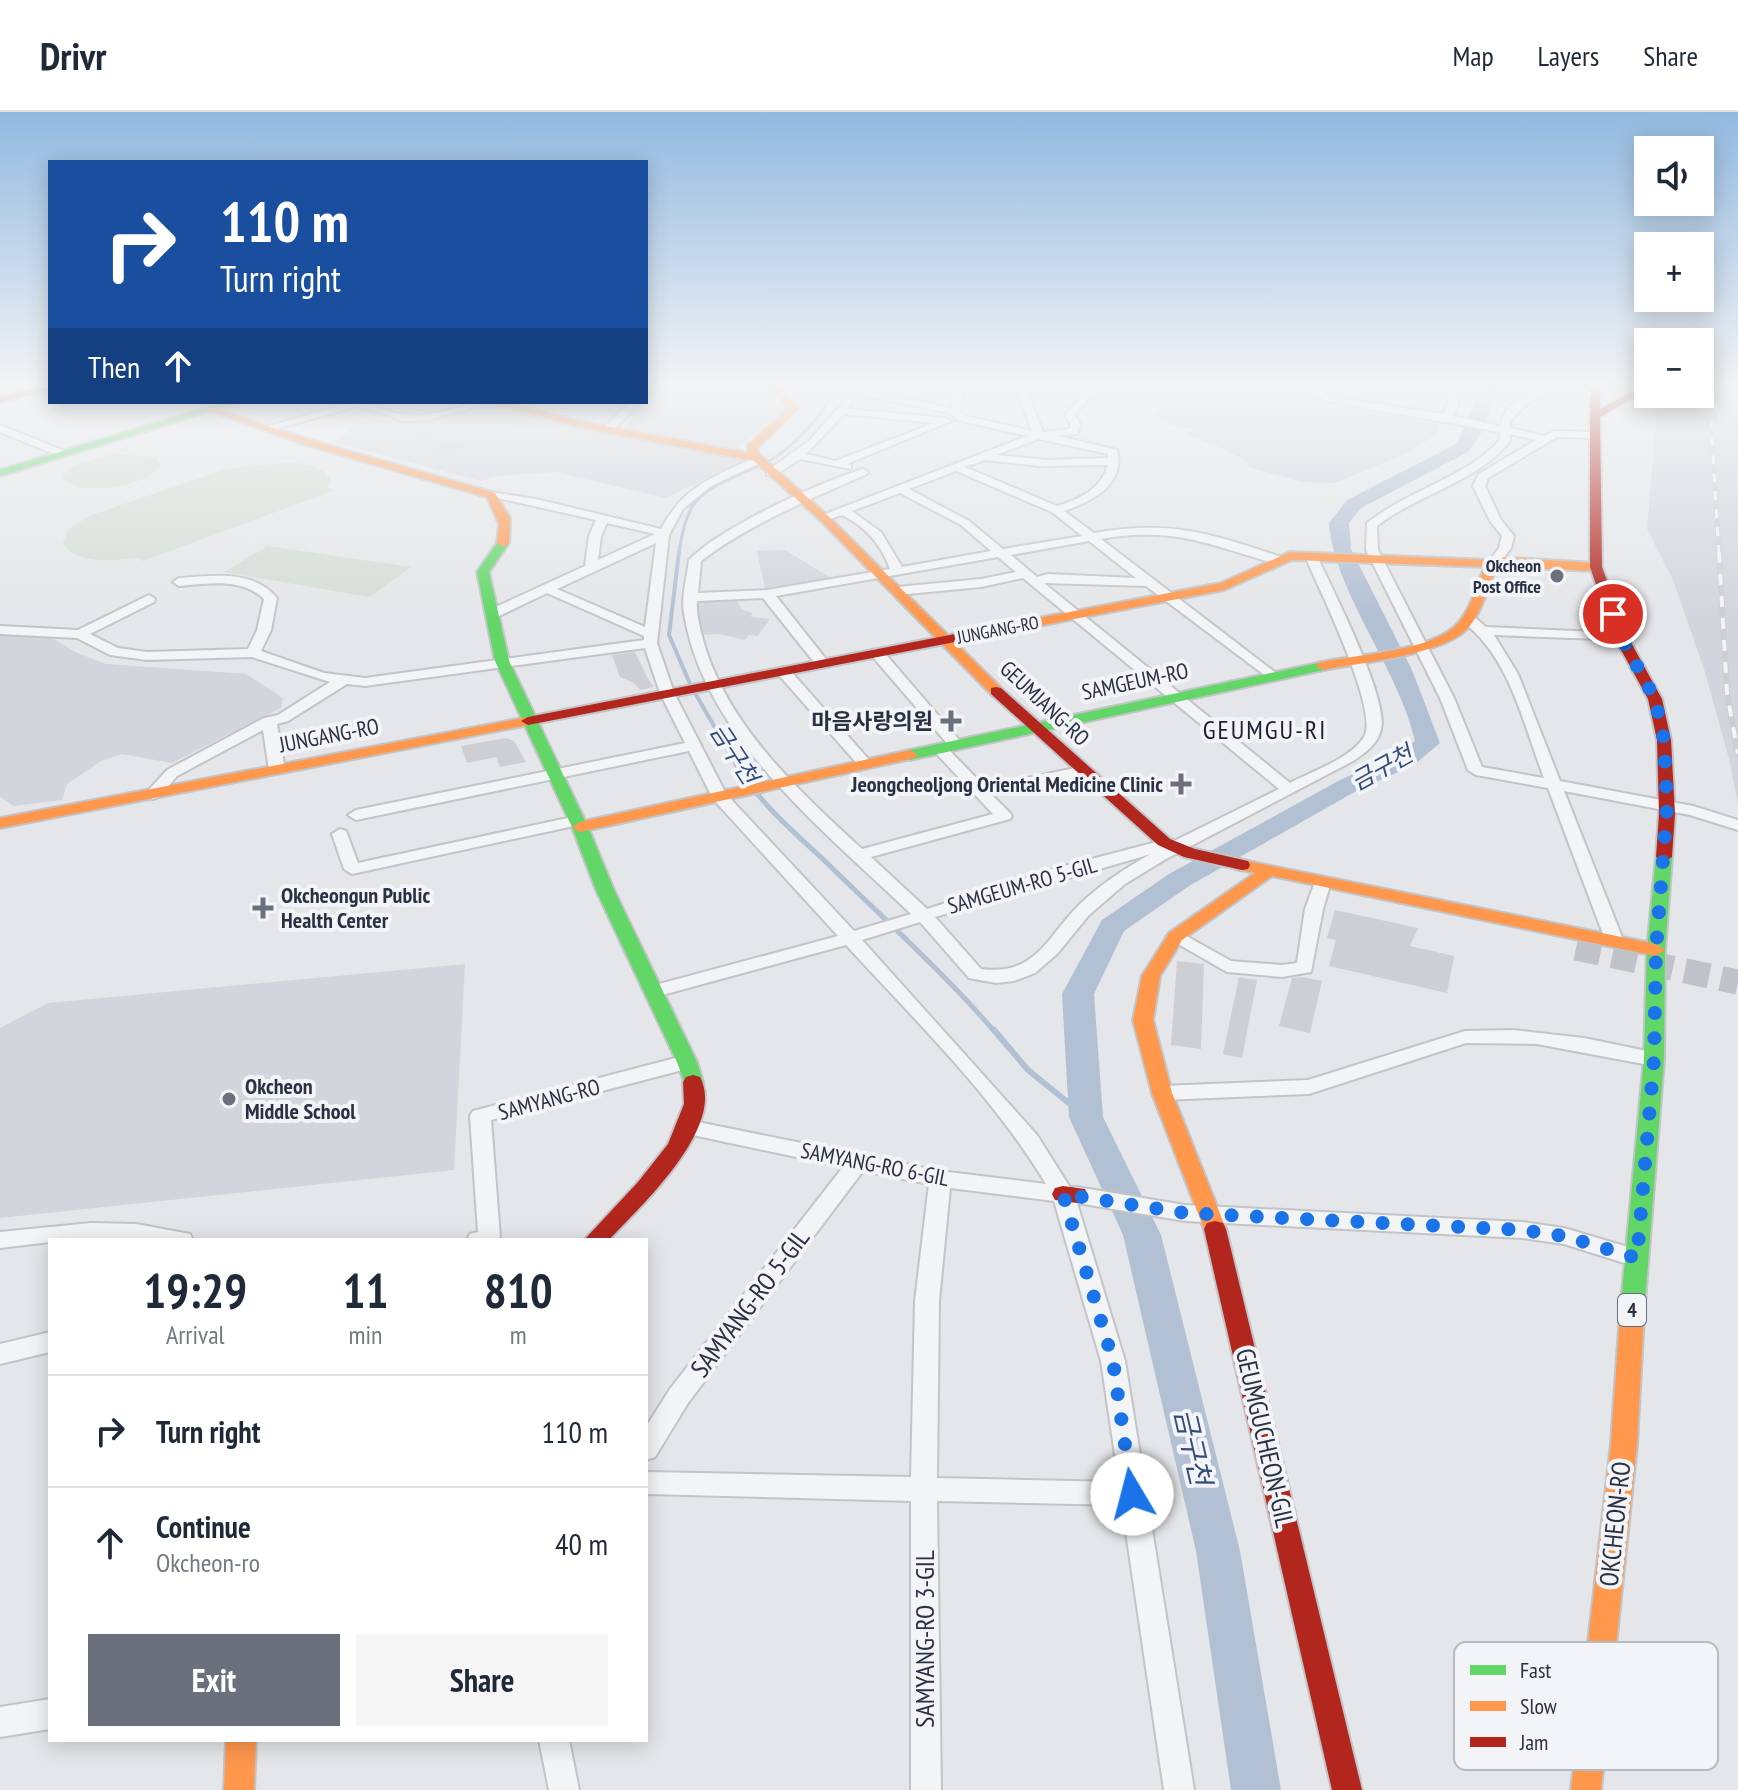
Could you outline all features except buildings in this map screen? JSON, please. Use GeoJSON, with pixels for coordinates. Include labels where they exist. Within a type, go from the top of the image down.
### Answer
{"type":"FeatureCollection","features":[{"type":"Feature","properties":{"kind":"main road"},"geometry":{"type":"LineString","coordinates":[[0,473],[29,464]]}},
{"type":"Feature","properties":{"kind":"main road"},"geometry":{"type":"LineString","coordinates":[[384,464],[491,495],[501,509],[507,531],[504,541],[483,572],[502,661],[579,824],[605,890],[655,991],[696,1088],[694,1112],[688,1127],[665,1162],[597,1238]]}},
{"type":"Feature","properties":{"kind":"main road","name":"OKCHEON-RO"},"geometry":{"type":"LineString","coordinates":[[1594,464],[1596,567],[1621,637],[1655,699],[1664,740],[1667,817],[1656,950],[1654,1059],[1624,1444],[1602,1642]]}},
{"type":"Feature","properties":{"kind":"main road","name":"GEUMJANG-RO"},"geometry":{"type":"LineString","coordinates":[[764,465],[889,572],[897,591],[1035,727],[1178,848]]}},
{"type":"Feature","properties":{"kind":"main road","name":"JUNGANG-RO"},"geometry":{"type":"LineString","coordinates":[[3,819],[153,794],[1169,597],[1246,579],[1277,560],[1316,556],[1378,558]]}},
{"type":"Feature","properties":{"kind":"main road"},"geometry":{"type":"LineString","coordinates":[[1378,558],[1596,567]]}},
{"type":"Feature","properties":{"kind":"main road"},"geometry":{"type":"LineString","coordinates":[[1420,646],[1455,633],[1468,619],[1478,589],[1495,561]]}},
{"type":"Feature","properties":{"kind":"main road","name":"SAMGEUM-RO"},"geometry":{"type":"LineString","coordinates":[[723,796],[1420,646]]}},
{"type":"Feature","properties":{"kind":"main road"},"geometry":{"type":"LineString","coordinates":[[579,824],[723,796]]}},
{"type":"Feature","properties":{"kind":"main road"},"geometry":{"type":"LineString","coordinates":[[1178,848],[1263,870],[1656,950]]}},
{"type":"Feature","properties":{"kind":"main road","name":"GEUMGUCHEON-GIL"},"geometry":{"type":"LineString","coordinates":[[1263,870],[1175,937],[1151,976],[1143,1020],[1162,1093],[1211,1214],[1347,1790]]}},
{"type":"Feature","properties":{"kind":"main road"},"geometry":{"type":"LineString","coordinates":[[1348,887],[1377,904],[1576,948]]}},
{"type":"Feature","properties":{"kind":"main road"},"geometry":{"type":"LineString","coordinates":[[239,1790],[241,1742]]}},
{"type":"Feature","properties":{"kind":"main road","name":"OKCHEON-RO"},"geometry":{"type":"LineString","coordinates":[[1586,1790],[1588,1770]]}},
{"type":"Feature","properties":{"kind":"street"},"geometry":{"type":"LineString","coordinates":[[779,783],[708,685],[695,643],[689,597],[690,575],[695,560],[719,541],[863,472],[837,464]]}},
{"type":"Feature","properties":{"kind":"street"},"geometry":{"type":"LineString","coordinates":[[824,518],[963,464]]}},
{"type":"Feature","properties":{"kind":"street"},"geometry":{"type":"LineString","coordinates":[[1056,510],[1098,493],[1109,464]]}},
{"type":"Feature","properties":{"kind":"street"},"geometry":{"type":"LineString","coordinates":[[1478,464],[1394,507],[1371,525],[1372,550],[1447,698],[1476,770],[1553,784],[1667,817],[1738,825]]}},
{"type":"Feature","properties":{"kind":"street"},"geometry":{"type":"LineString","coordinates":[[1495,561],[1505,548],[1508,536],[1496,521],[1480,482],[1483,476],[1502,464]]}},
{"type":"Feature","properties":{"kind":"street"},"geometry":{"type":"LineString","coordinates":[[764,465],[690,495],[678,507],[663,534],[650,639],[667,693],[693,746],[723,796],[856,936],[1030,1140],[1070,1194],[1113,1361],[1179,1790]]}},
{"type":"Feature","properties":{"kind":"street"},"geometry":{"type":"LineString","coordinates":[[956,467],[1056,510],[1271,676]]}},
{"type":"Feature","properties":{"kind":"street"},"geometry":{"type":"LineString","coordinates":[[939,474],[1009,489]]}},
{"type":"Feature","properties":{"kind":"street"},"geometry":{"type":"LineString","coordinates":[[901,489],[965,523],[1172,697],[1289,790]]}},
{"type":"Feature","properties":{"kind":"street"},"geometry":{"type":"LineString","coordinates":[[491,495],[663,534]]}},
{"type":"Feature","properties":{"kind":"street"},"geometry":{"type":"LineString","coordinates":[[689,597],[767,594],[889,572],[890,549],[866,522],[843,511]]}},
{"type":"Feature","properties":{"kind":"street"},"geometry":{"type":"LineString","coordinates":[[591,567],[595,536],[603,518]]}},
{"type":"Feature","properties":{"kind":"street","name":"JUNGANG-RO"},"geometry":{"type":"LineString","coordinates":[[889,572],[1134,530],[1172,530],[1224,542],[1277,560]]}},
{"type":"Feature","properties":{"kind":"street"},"geometry":{"type":"LineString","coordinates":[[492,614],[663,534]]}},
{"type":"Feature","properties":{"kind":"street"},"geometry":{"type":"LineString","coordinates":[[655,991],[918,916],[975,974],[1006,975],[1046,958],[1083,911],[1102,894],[1178,848],[1289,790],[1369,743],[1376,717],[1361,659],[1316,556]]}},
{"type":"Feature","properties":{"kind":"street"},"geometry":{"type":"LineString","coordinates":[[897,591],[1031,578],[1149,582]]}},
{"type":"Feature","properties":{"kind":"street"},"geometry":{"type":"LineString","coordinates":[[179,582],[242,580],[261,586],[271,598],[264,630],[253,653]]}},
{"type":"Feature","properties":{"kind":"street"},"geometry":{"type":"LineString","coordinates":[[547,589],[650,639]]}},
{"type":"Feature","properties":{"kind":"street"},"geometry":{"type":"LineString","coordinates":[[767,594],[822,663]]}},
{"type":"Feature","properties":{"kind":"street"},"geometry":{"type":"LineString","coordinates":[[80,634],[149,599]]}},
{"type":"Feature","properties":{"kind":"street"},"geometry":{"type":"LineString","coordinates":[[1468,619],[1485,631],[1497,645],[1511,674],[1615,942]]}},
{"type":"Feature","properties":{"kind":"street"},"geometry":{"type":"LineString","coordinates":[[0,630],[80,634],[115,652],[147,656],[253,653],[342,681],[365,682],[650,639]]}},
{"type":"Feature","properties":{"kind":"street"},"geometry":{"type":"LineString","coordinates":[[1485,631],[1621,637]]}},
{"type":"Feature","properties":{"kind":"street"},"geometry":{"type":"LineString","coordinates":[[859,855],[1004,816],[982,792],[877,653]]}},
{"type":"Feature","properties":{"kind":"street"},"geometry":{"type":"LineString","coordinates":[[783,671],[865,764]]}},
{"type":"Feature","properties":{"kind":"street"},"geometry":{"type":"LineString","coordinates":[[153,794],[172,773],[269,721],[283,718],[342,681]]}},
{"type":"Feature","properties":{"kind":"street"},"geometry":{"type":"LineString","coordinates":[[269,721],[277,770]]}},
{"type":"Feature","properties":{"kind":"street"},"geometry":{"type":"LineString","coordinates":[[356,815],[693,746]]}},
{"type":"Feature","properties":{"kind":"street"},"geometry":{"type":"LineString","coordinates":[[982,792],[1084,771]]}},
{"type":"Feature","properties":{"kind":"street","name":"SAMGEUM-RO 5-GIL"},"geometry":{"type":"LineString","coordinates":[[779,783],[859,855],[918,916],[1178,848]]}},
{"type":"Feature","properties":{"kind":"street"},"geometry":{"type":"LineString","coordinates":[[340,834],[352,869],[579,824]]}},
{"type":"Feature","properties":{"kind":"street"},"geometry":{"type":"LineString","coordinates":[[1175,937],[1227,966],[1282,971],[1305,968],[1314,909],[1323,882]]}},
{"type":"Feature","properties":{"kind":"street"},"geometry":{"type":"LineString","coordinates":[[1162,1093],[1309,1087],[1465,1037],[1543,1039],[1654,1059]]}},
{"type":"Feature","properties":{"kind":"street","name":"SAMYANG-RO"},"geometry":{"type":"LineString","coordinates":[[490,1238],[480,1116],[687,1062]]}},
{"type":"Feature","properties":{"kind":"street","name":"SAMYANG-RO 6-GIL"},"geometry":{"type":"LineString","coordinates":[[688,1127],[940,1179],[1211,1214]]}},
{"type":"Feature","properties":{"kind":"street","name":"SAMYANG-RO 5-GIL"},"geometry":{"type":"LineString","coordinates":[[648,1446],[679,1396],[859,1161]]}},
{"type":"Feature","properties":{"kind":"street"},"geometry":{"type":"LineString","coordinates":[[924,1489],[927,1301],[940,1179]]}},
{"type":"Feature","properties":{"kind":"street"},"geometry":{"type":"LineString","coordinates":[[1211,1214],[1522,1230],[1564,1236],[1637,1258]]}},
{"type":"Feature","properties":{"kind":"street"},"geometry":{"type":"LineString","coordinates":[[0,1240],[93,1229],[139,1230],[173,1238]]}},
{"type":"Feature","properties":{"kind":"street"},"geometry":{"type":"LineString","coordinates":[[0,1354],[48,1342]]}},
{"type":"Feature","properties":{"kind":"street"},"geometry":{"type":"LineString","coordinates":[[648,1483],[1132,1494]]}},
{"type":"Feature","properties":{"kind":"street","name":"SAMYANG-RO 3-GIL"},"geometry":{"type":"LineString","coordinates":[[924,1489],[926,1790]]}},
{"type":"Feature","properties":{"kind":"street"},"geometry":{"type":"LineString","coordinates":[[0,1722],[48,1714]]}},
{"type":"Feature","properties":{"kind":"street"},"geometry":{"type":"LineString","coordinates":[[554,1742],[564,1790]]}},
{"type":"Feature","properties":{"kind":"shaded area"},"geometry":{"type":"Polygon","coordinates":[[[270,464],[314,466],[331,480],[327,488],[335,490],[143,561],[136,558],[86,558],[69,550],[63,543],[68,530],[89,516],[226,469],[270,464]]]}},
{"type":"Feature","properties":{"kind":"shaded area"},"geometry":{"type":"Polygon","coordinates":[[[418,464],[737,464],[665,498],[556,472],[496,476],[481,481],[418,464]]]}},
{"type":"Feature","properties":{"kind":"shaded area"},"geometry":{"type":"Polygon","coordinates":[[[1248,464],[1380,464],[1335,483],[1302,482],[1248,467],[1248,464]]]}},
{"type":"Feature","properties":{"kind":"shaded area"},"geometry":{"type":"Polygon","coordinates":[[[1653,464],[1738,464],[1738,806],[1730,762],[1704,669],[1673,580],[1647,529],[1653,464]]]}},
{"type":"Feature","properties":{"kind":"shaded area"},"geometry":{"type":"Polygon","coordinates":[[[72,466],[161,466],[128,484],[97,488],[70,484],[62,477],[72,466]]]}},
{"type":"Feature","properties":{"kind":"shaded area"},"geometry":{"type":"Polygon","coordinates":[[[268,546],[411,567],[370,597],[224,572],[268,546]]]}},
{"type":"Feature","properties":{"kind":"shaded area"},"geometry":{"type":"Polygon","coordinates":[[[785,550],[831,578],[765,588],[757,551],[785,550]]]}},
{"type":"Feature","properties":{"kind":"shaded area"},"geometry":{"type":"Polygon","coordinates":[[[736,597],[741,609],[752,613],[751,617],[770,619],[758,636],[749,635],[744,640],[720,634],[701,635],[694,604],[702,598],[736,597]]]}},
{"type":"Feature","properties":{"kind":"shaded area"},"geometry":{"type":"Polygon","coordinates":[[[0,635],[51,637],[75,652],[106,664],[246,674],[283,698],[281,708],[172,763],[122,754],[101,761],[67,784],[62,800],[14,806],[0,797],[0,635]]]}},
{"type":"Feature","properties":{"kind":"shaded area","name":"Okcheon Middle School"},"geometry":{"type":"Polygon","coordinates":[[[465,964],[454,1170],[0,1218],[0,1028],[48,1003],[465,964]]]}},
{"type":"Feature","properties":{"kind":"waterway","name":"금구천"},"geometry":{"type":"LineString","coordinates":[[679,554],[687,518],[698,499],[715,486],[762,464]]}},
{"type":"Feature","properties":{"kind":"waterway","name":"금구천"},"geometry":{"type":"LineString","coordinates":[[1256,1790],[1218,1551],[1142,1235],[1086,1117],[1078,994],[1112,926],[1179,880],[1349,785],[1405,760],[1428,743],[1400,670],[1341,549],[1339,523],[1354,504],[1431,464]]}},
{"type":"Feature","properties":{"kind":"waterway","name":"금구천"},"geometry":{"type":"LineString","coordinates":[[679,552],[669,635],[691,686],[737,766]]}},
{"type":"Feature","properties":{"kind":"waterway","name":"금구천"},"geometry":{"type":"LineString","coordinates":[[736,764],[778,816],[934,967],[995,1032]]}},
{"type":"Feature","properties":{"kind":"waterway","name":"금구천"},"geometry":{"type":"LineString","coordinates":[[994,1030],[1028,1070],[1086,1117]]}},
{"type":"Feature","properties":{"kind":"tunnel"},"geometry":{"type":"LineString","coordinates":[[1576,948],[1738,982]]}},
{"type":"Feature","properties":{"kind":"railway"},"geometry":{"type":"LineString","coordinates":[[1713,464],[1719,554]]}},
{"type":"Feature","properties":{"kind":"railway"},"geometry":{"type":"LineString","coordinates":[[1719,552],[1727,693],[1738,754]]}},
{"type":"Feature","properties":{"kind":"traffic: fast"},"geometry":{"type":"LineString","coordinates":[[0,473],[29,464]]}},
{"type":"Feature","properties":{"kind":"traffic: fast"},"geometry":{"type":"LineString","coordinates":[[503,543],[483,572],[502,661],[580,827],[605,890],[687,1062],[693,1082]]}},
{"type":"Feature","properties":{"kind":"traffic: fast"},"geometry":{"type":"LineString","coordinates":[[910,755],[1323,666]]}},
{"type":"Feature","properties":{"kind":"traffic: fast"},"geometry":{"type":"LineString","coordinates":[[1632,1314],[1654,1059],[1656,950],[1664,857]]}},
{"type":"Feature","properties":{"kind":"traffic: slow"},"geometry":{"type":"LineString","coordinates":[[384,464],[491,495],[504,518],[506,530],[503,543]]}},
{"type":"Feature","properties":{"kind":"traffic: slow"},"geometry":{"type":"LineString","coordinates":[[764,464],[824,518],[996,691]]}},
{"type":"Feature","properties":{"kind":"traffic: slow"},"geometry":{"type":"LineString","coordinates":[[960,637],[1224,586],[1290,556],[1596,567]]}},
{"type":"Feature","properties":{"kind":"traffic: slow"},"geometry":{"type":"LineString","coordinates":[[1323,666],[1417,647],[1451,635],[1467,621],[1495,561]]}},
{"type":"Feature","properties":{"kind":"traffic: slow"},"geometry":{"type":"LineString","coordinates":[[0,823],[528,721]]}},
{"type":"Feature","properties":{"kind":"traffic: slow"},"geometry":{"type":"LineString","coordinates":[[580,827],[910,755]]}},
{"type":"Feature","properties":{"kind":"traffic: slow"},"geometry":{"type":"LineString","coordinates":[[1242,865],[1656,950]]}},
{"type":"Feature","properties":{"kind":"traffic: slow"},"geometry":{"type":"LineString","coordinates":[[1215,1229],[1162,1093],[1143,1020],[1151,976],[1175,937],[1269,871]]}},
{"type":"Feature","properties":{"kind":"traffic: slow"},"geometry":{"type":"LineString","coordinates":[[1602,1642],[1624,1444],[1632,1314]]}},
{"type":"Feature","properties":{"kind":"traffic: slow"},"geometry":{"type":"LineString","coordinates":[[239,1790],[241,1742]]}},
{"type":"Feature","properties":{"kind":"traffic: slow"},"geometry":{"type":"LineString","coordinates":[[1586,1790],[1588,1770]]}},
{"type":"Feature","properties":{"kind":"traffic: jam"},"geometry":{"type":"LineString","coordinates":[[1595,464],[1596,567],[1621,637],[1655,699],[1664,740],[1667,814],[1664,857]]}},
{"type":"Feature","properties":{"kind":"traffic: jam"},"geometry":{"type":"LineString","coordinates":[[528,721],[960,637]]}},
{"type":"Feature","properties":{"kind":"traffic: jam"},"geometry":{"type":"LineString","coordinates":[[996,691],[1164,842],[1190,853],[1242,865]]}},
{"type":"Feature","properties":{"kind":"traffic: jam"},"geometry":{"type":"LineString","coordinates":[[597,1238],[645,1188],[677,1147],[688,1126],[694,1104],[693,1082]]}},
{"type":"Feature","properties":{"kind":"traffic: jam"},"geometry":{"type":"LineString","coordinates":[[1063,1194],[1077,1195]]}},
{"type":"Feature","properties":{"kind":"traffic: jam"},"geometry":{"type":"LineString","coordinates":[[1215,1229],[1347,1790]]}},
{"type":"Feature","properties":{"kind":"place","name":"Okcheon Post Office"},"geometry":{"type":"Point","coordinates":[1557,576]}},
{"type":"Feature","properties":{"kind":"place","name":"마음사랑의원"},"geometry":{"type":"Point","coordinates":[951,721]}},
{"type":"Feature","properties":{"kind":"place","name":"Jeongcheoljong Oriental Medicine Clinic"},"geometry":{"type":"Point","coordinates":[1181,784]}},
{"type":"Feature","properties":{"kind":"place","name":"Okcheongun Public Health Center"},"geometry":{"type":"Point","coordinates":[263,908]}},
{"type":"Feature","properties":{"kind":"place","name":"Okcheon Middle School"},"geometry":{"type":"Point","coordinates":[229,1099]}},
{"type":"Feature","properties":{"kind":"district","name":"GEUMGU-RI"},"geometry":{"type":"Point","coordinates":[1265,730]}},
{"type":"Feature","properties":{"kind":"route"},"geometry":{"type":"LineString","coordinates":[[1132,1494],[1113,1361],[1063,1194],[1185,1213],[1522,1230],[1564,1236],[1637,1258],[1657,1016],[1656,950],[1667,807],[1664,740],[1655,699],[1621,637],[1613,614]]}}]}
